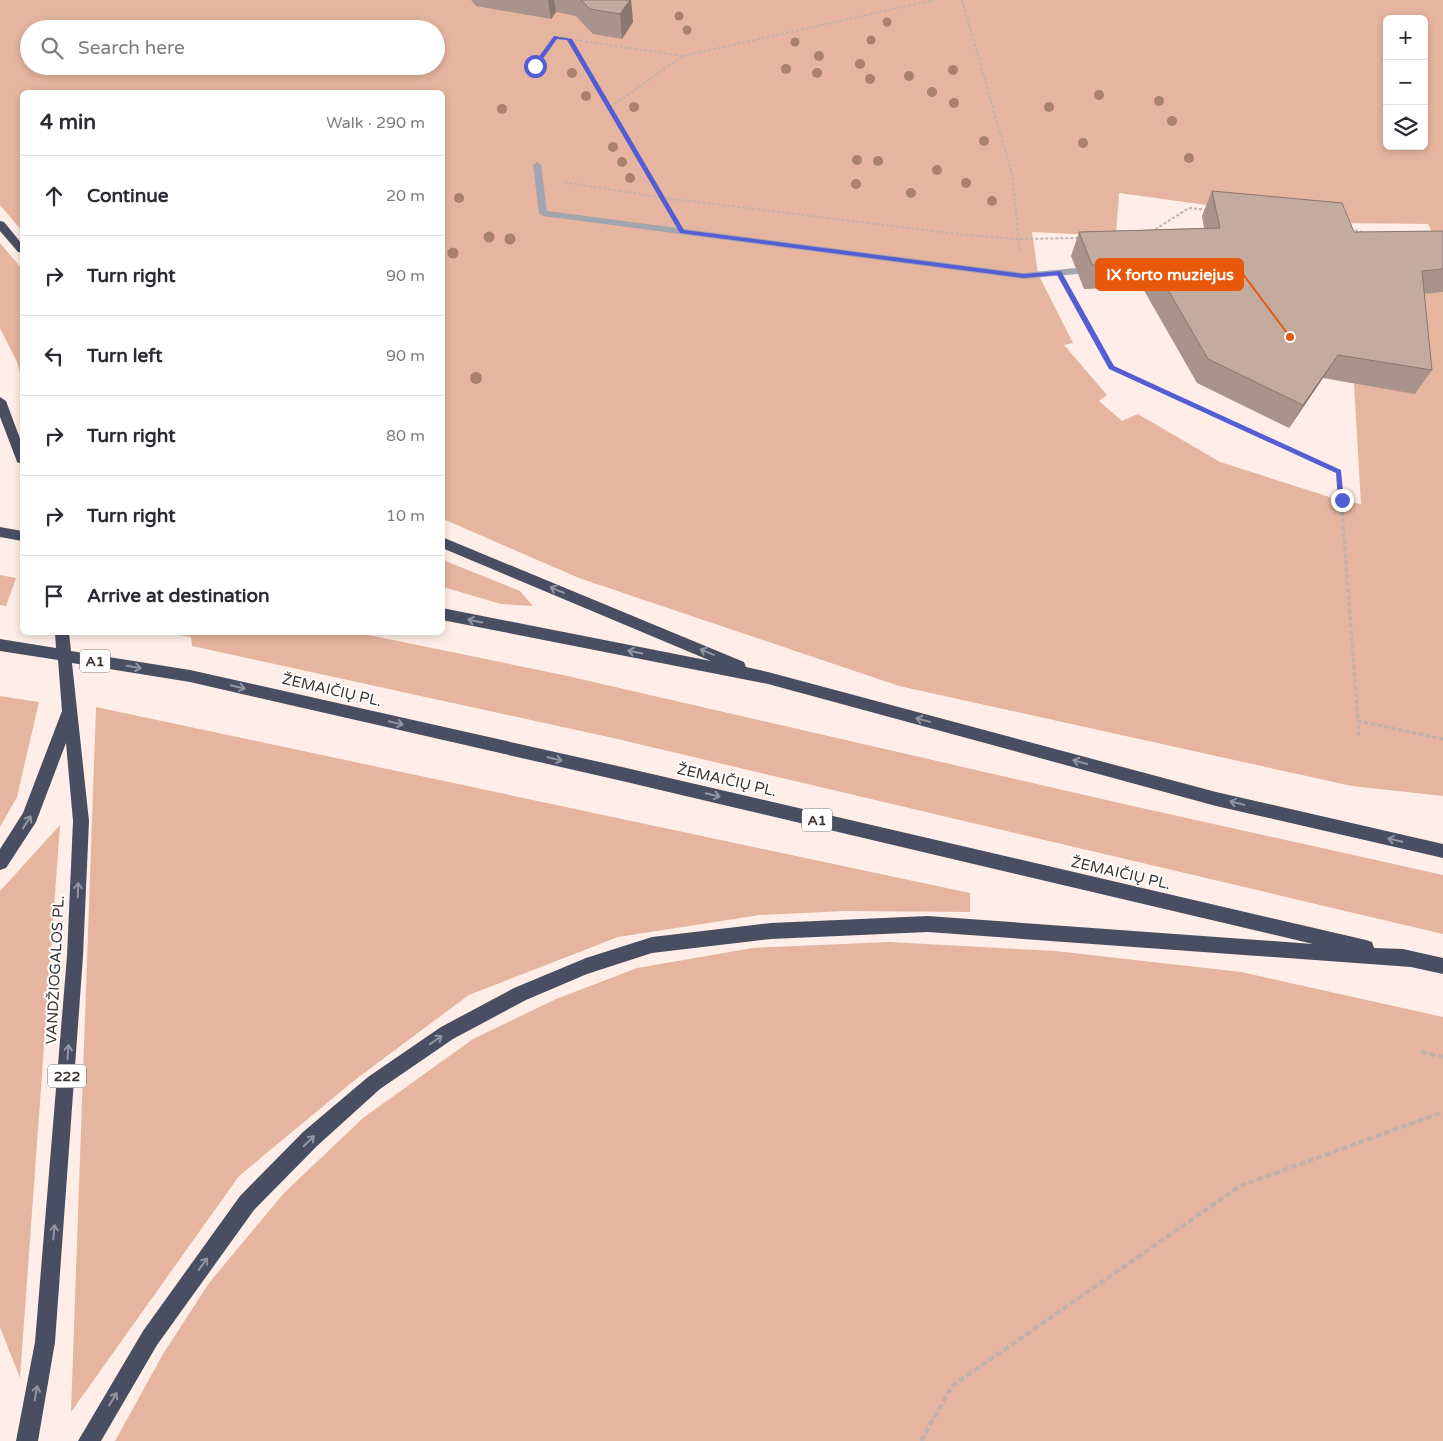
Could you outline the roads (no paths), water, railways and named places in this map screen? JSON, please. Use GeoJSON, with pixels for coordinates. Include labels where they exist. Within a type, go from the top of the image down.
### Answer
{"type":"FeatureCollection","features":[{"type":"Feature","properties":{"kind":"highway"},"geometry":{"type":"LineString","coordinates":[[0,224],[20,248]]}},
{"type":"Feature","properties":{"kind":"highway"},"geometry":{"type":"LineString","coordinates":[[0,401],[3,417],[20,455]]}},
{"type":"Feature","properties":{"kind":"highway"},"geometry":{"type":"LineString","coordinates":[[0,532],[20,536]]}},
{"type":"Feature","properties":{"kind":"highway"},"geometry":{"type":"LineString","coordinates":[[445,543],[768,678]]}},
{"type":"Feature","properties":{"kind":"highway"},"geometry":{"type":"LineString","coordinates":[[445,615],[768,678],[1216,799],[1443,851]]}},
{"type":"Feature","properties":{"kind":"highway","name":"222"},"geometry":{"type":"LineString","coordinates":[[62,635],[70,709]]}},
{"type":"Feature","properties":{"kind":"highway","name":"ŽEMAIČIŲ PL."},"geometry":{"type":"LineString","coordinates":[[0,645],[190,676],[612,772],[1443,966]]}},
{"type":"Feature","properties":{"kind":"highway"},"geometry":{"type":"LineString","coordinates":[[0,863],[30,817],[70,709]]}},
{"type":"Feature","properties":{"kind":"highway","name":"VANDŽIOGALOS PL."},"geometry":{"type":"LineString","coordinates":[[27,1441],[45,1342],[75,956],[81,821],[70,709]]}},
{"type":"Feature","properties":{"kind":"highway"},"geometry":{"type":"LineString","coordinates":[[89,1441],[150,1338],[247,1203],[310,1139],[374,1083],[447,1033],[520,994],[586,966],[652,945],[772,931],[928,924],[1411,959]]}},
{"type":"Feature","properties":{"kind":"street"},"geometry":{"type":"LineString","coordinates":[[537,165],[543,213],[1024,276],[1077,271]]}},
{"type":"Feature","properties":{"kind":"place","name":"IX forto muziejus"},"geometry":{"type":"Point","coordinates":[1290,337]}}]}
